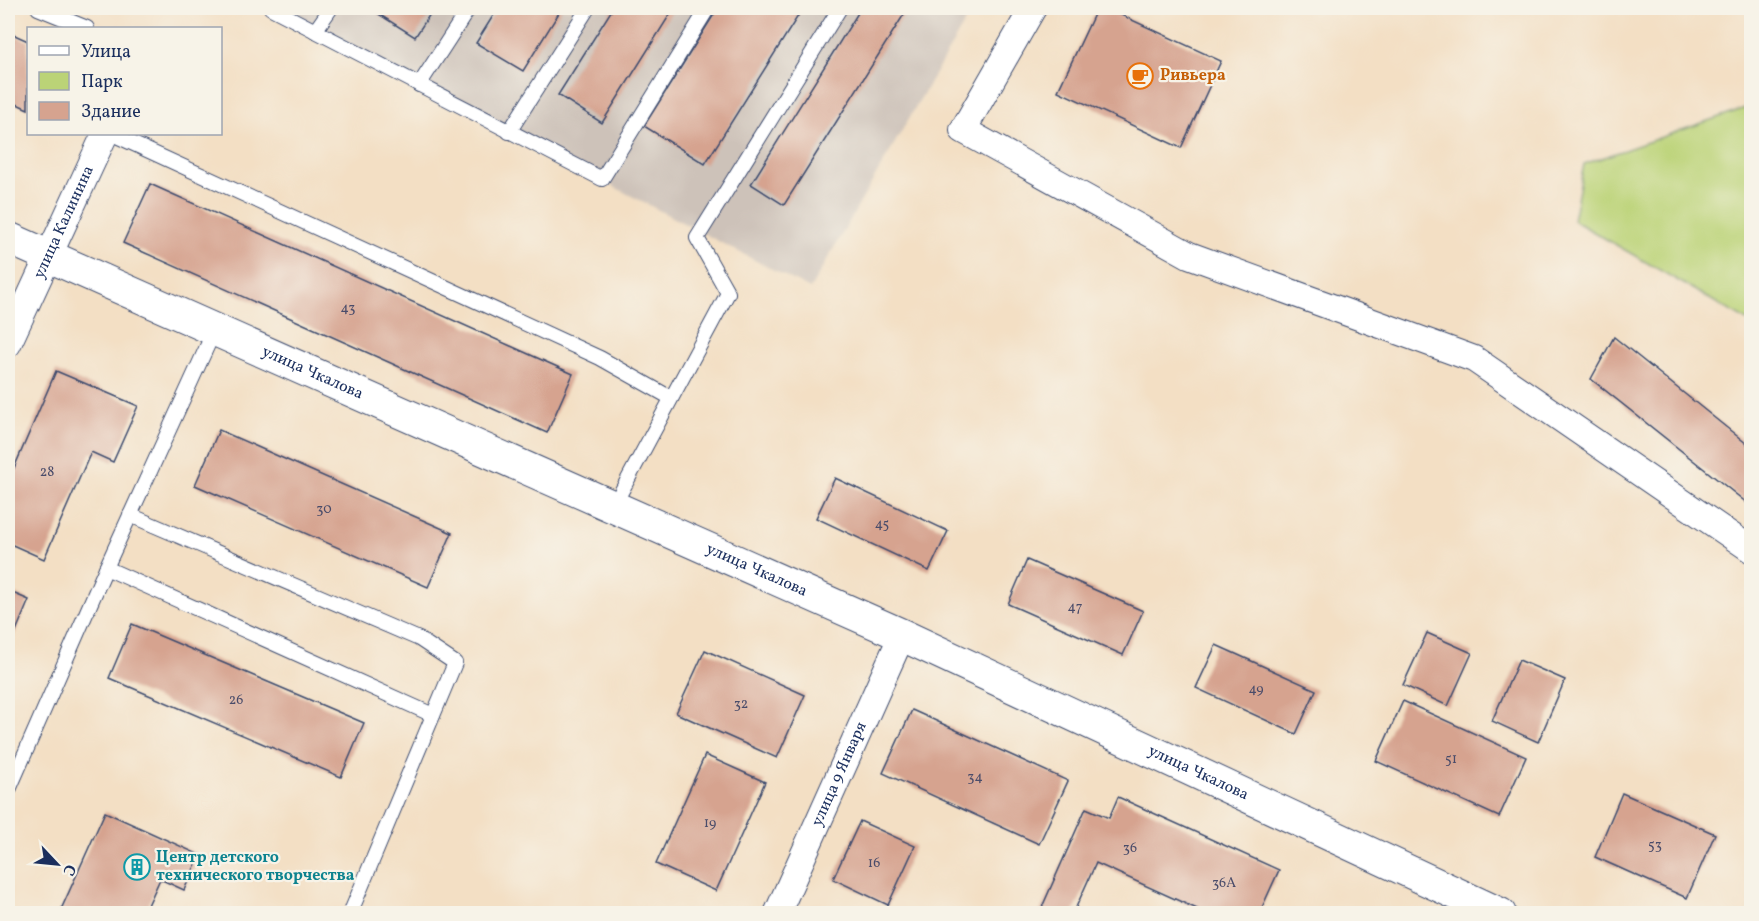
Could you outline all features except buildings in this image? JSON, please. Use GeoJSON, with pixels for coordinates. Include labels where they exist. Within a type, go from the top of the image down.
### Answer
{"type":"FeatureCollection","features":[{"type":"Feature","properties":{"kind":"street"},"geometry":{"type":"LineString","coordinates":[[1033,8],[963,130],[1189,255],[1474,359],[1752,550]]}},
{"type":"Feature","properties":{"kind":"street","name":"улица Калинина"},"geometry":{"type":"LineString","coordinates":[[8,344],[47,255],[105,135]]}},
{"type":"Feature","properties":{"kind":"street","name":"улица Чкалова"},"geometry":{"type":"LineString","coordinates":[[8,238],[902,635],[1481,910]]}},
{"type":"Feature","properties":{"kind":"street","name":"улица 9 Января"},"geometry":{"type":"LineString","coordinates":[[777,914],[902,635]]}},
{"type":"Feature","properties":{"kind":"lane"},"geometry":{"type":"LineString","coordinates":[[38,8],[85,27]]}},
{"type":"Feature","properties":{"kind":"lane"},"geometry":{"type":"LineString","coordinates":[[271,8],[602,178],[708,8]]}},
{"type":"Feature","properties":{"kind":"lane"},"geometry":{"type":"LineString","coordinates":[[315,31],[331,8]]}},
{"type":"Feature","properties":{"kind":"lane"},"geometry":{"type":"LineString","coordinates":[[419,85],[469,8]]}},
{"type":"Feature","properties":{"kind":"lane"},"geometry":{"type":"LineString","coordinates":[[509,132],[588,8]]}},
{"type":"Feature","properties":{"kind":"lane"},"geometry":{"type":"LineString","coordinates":[[613,507],[728,293],[697,238],[840,8]]}},
{"type":"Feature","properties":{"kind":"lane"},"geometry":{"type":"LineString","coordinates":[[114,135],[600,358],[671,398]]}},
{"type":"Feature","properties":{"kind":"lane"},"geometry":{"type":"LineString","coordinates":[[8,792],[214,329]]}},
{"type":"Feature","properties":{"kind":"lane"},"geometry":{"type":"LineString","coordinates":[[130,515],[419,639],[455,663],[350,914]]}},
{"type":"Feature","properties":{"kind":"lane"},"geometry":{"type":"LineString","coordinates":[[106,568],[433,716]]}},
{"type":"Feature","properties":{"kind":"shaded area"},"geometry":{"type":"Polygon","coordinates":[[[271,8],[973,8],[810,289],[271,8]]]}},
{"type":"Feature","properties":{"kind":"green space"},"geometry":{"type":"Polygon","coordinates":[[[1752,106],[1751,323],[1573,220],[1584,164],[1752,106]]]}},
{"type":"Feature","properties":{"kind":"place","name":"Ривьера"},"geometry":{"type":"Point","coordinates":[1140,76]}},
{"type":"Feature","properties":{"kind":"place","name":"Центр детского технического творчества"},"geometry":{"type":"Point","coordinates":[137,867]}}]}
